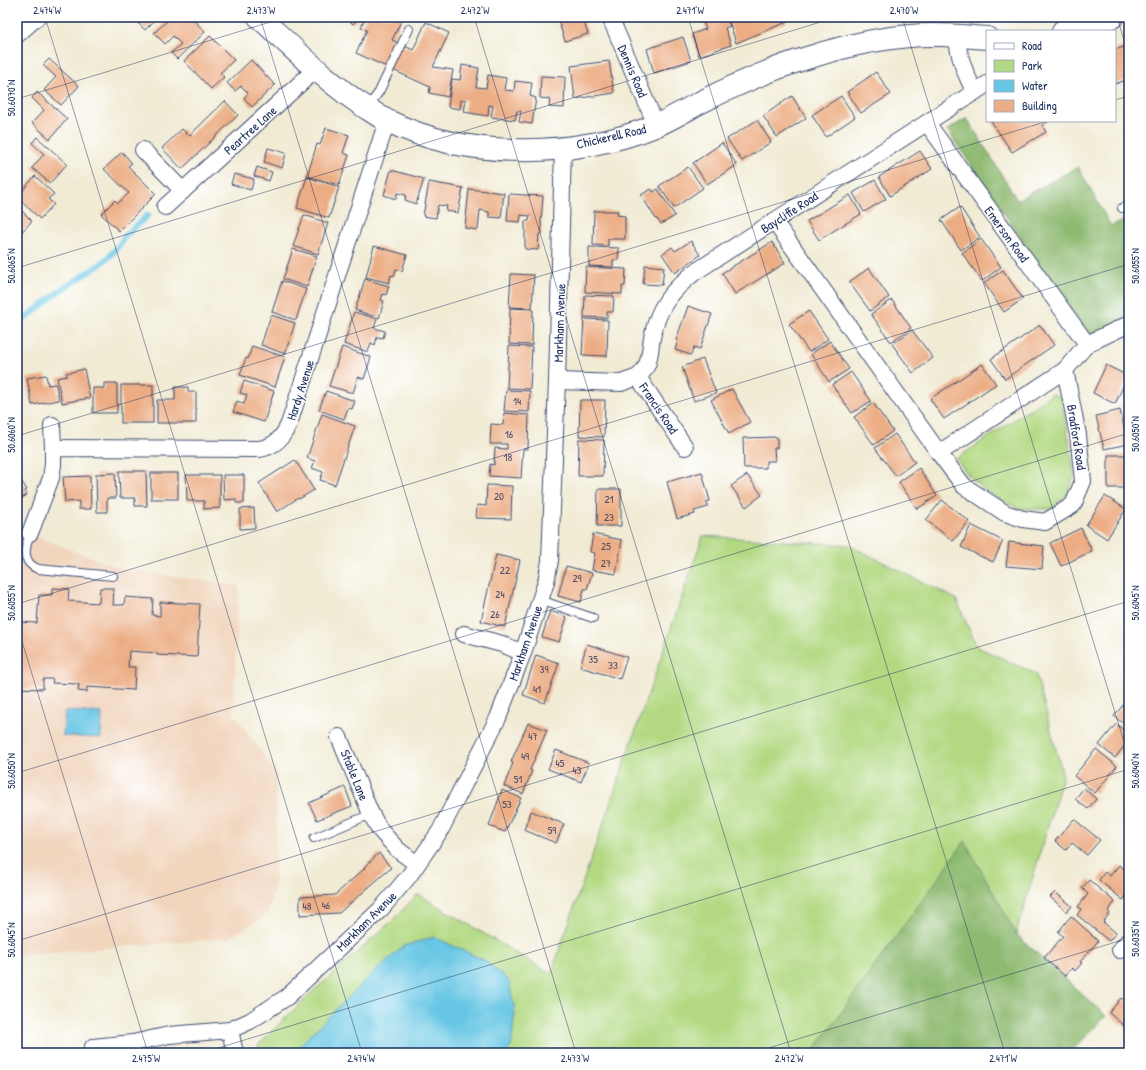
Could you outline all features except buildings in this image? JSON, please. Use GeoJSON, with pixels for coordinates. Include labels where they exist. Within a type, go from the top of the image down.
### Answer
{"type":"FeatureCollection","features":[{"type":"Feature","properties":{"kind":"main road","name":"Chickerell Road"},"geometry":{"type":"LineString","coordinates":[[259,17],[350,98],[387,121],[436,138],[474,146],[512,150],[539,150],[594,143],[626,136],[656,125],[755,77],[807,57],[843,47],[882,39],[924,35],[986,38]]}},
{"type":"Feature","properties":{"kind":"main road"},"geometry":{"type":"LineString","coordinates":[[1068,30],[1112,17]]}},
{"type":"Feature","properties":{"kind":"street"},"geometry":{"type":"LineString","coordinates":[[17,35],[37,17]]}},
{"type":"Feature","properties":{"kind":"street","name":"Dennis Road"},"geometry":{"type":"LineString","coordinates":[[610,17],[656,125]]}},
{"type":"Feature","properties":{"kind":"street"},"geometry":{"type":"LineString","coordinates":[[957,36],[958,50],[968,79],[981,88]]}},
{"type":"Feature","properties":{"kind":"street","name":"Peartree Lane"},"geometry":{"type":"LineString","coordinates":[[165,208],[316,69]]}},
{"type":"Feature","properties":{"kind":"street","name":"Baycliffe Road"},"geometry":{"type":"LineString","coordinates":[[638,377],[647,366],[656,325],[664,304],[670,294],[680,284],[695,272],[981,88]]}},
{"type":"Feature","properties":{"kind":"street","name":"Hardy Avenue"},"geometry":{"type":"LineString","coordinates":[[53,448],[259,449],[271,446],[282,438],[289,424],[387,121]]}},
{"type":"Feature","properties":{"kind":"street","name":"Emerson Road"},"geometry":{"type":"LineString","coordinates":[[927,123],[1087,344]]}},
{"type":"Feature","properties":{"kind":"street","name":"Markham Avenue"},"geometry":{"type":"LineString","coordinates":[[91,1053],[93,1047],[133,1043],[169,1035],[230,1030],[250,1021],[287,997],[381,909],[409,876],[440,831],[498,718],[523,653],[546,582],[550,561],[557,381],[563,147]]}},
{"type":"Feature","properties":{"kind":"street"},"geometry":{"type":"LineString","coordinates":[[144,150],[183,191]]}},
{"type":"Feature","properties":{"kind":"street","name":"Bradford Road"},"geometry":{"type":"LineString","coordinates":[[774,221],[938,453],[964,486],[1005,513],[1023,520],[1044,522],[1073,505],[1083,481],[1078,435],[1066,370]]}},
{"type":"Feature","properties":{"kind":"street"},"geometry":{"type":"LineString","coordinates":[[938,453],[1066,370],[1087,344],[1129,324]]}},
{"type":"Feature","properties":{"kind":"street","name":"Francis Road"},"geometry":{"type":"LineString","coordinates":[[557,381],[621,383],[638,377],[685,447]]}},
{"type":"Feature","properties":{"kind":"street"},"geometry":{"type":"LineString","coordinates":[[30,533],[51,478],[53,465],[52,425]]}},
{"type":"Feature","properties":{"kind":"street"},"geometry":{"type":"LineString","coordinates":[[464,634],[502,644],[523,653]]}},
{"type":"Feature","properties":{"kind":"street","name":"Stable Lane"},"geometry":{"type":"LineString","coordinates":[[340,737],[371,814],[380,830],[398,850],[417,864]]}},
{"type":"Feature","properties":{"kind":"street"},"geometry":{"type":"LineString","coordinates":[[230,1030],[235,1053]]}},
{"type":"Feature","properties":{"kind":"lane"},"geometry":{"type":"LineString","coordinates":[[367,108],[378,92],[409,29]]}},
{"type":"Feature","properties":{"kind":"lane"},"geometry":{"type":"LineString","coordinates":[[30,533],[25,548],[26,555],[32,566],[38,569],[113,576]]}},
{"type":"Feature","properties":{"kind":"lane"},"geometry":{"type":"LineString","coordinates":[[540,600],[593,618]]}},
{"type":"Feature","properties":{"kind":"lane","name":"Stable Lane"},"geometry":{"type":"LineString","coordinates":[[314,838],[371,814]]}},
{"type":"Feature","properties":{"kind":"shaded area"},"geometry":{"type":"Polygon","coordinates":[[[18,530],[123,569],[239,586],[233,713],[277,772],[275,882],[267,914],[230,938],[17,955],[18,530]]]}},
{"type":"Feature","properties":{"kind":"green space"},"geometry":{"type":"Polygon","coordinates":[[[967,118],[1017,200],[1078,167],[1111,226],[1129,218],[1129,323],[1092,342],[947,130],[967,118]]]}},
{"type":"Feature","properties":{"kind":"green space"},"geometry":{"type":"Polygon","coordinates":[[[1052,394],[1061,397],[1074,475],[1068,494],[1051,509],[1019,509],[989,493],[970,477],[956,459],[1052,394]]]}},
{"type":"Feature","properties":{"kind":"green space"},"geometry":{"type":"Polygon","coordinates":[[[703,536],[849,545],[956,599],[977,647],[1036,674],[1063,776],[1016,934],[965,842],[812,1053],[259,1053],[258,1045],[309,995],[391,922],[418,894],[551,974],[703,536]]]}},
{"type":"Feature","properties":{"kind":"green space"},"geometry":{"type":"Polygon","coordinates":[[[965,841],[1016,934],[1106,1016],[1070,1053],[812,1053],[965,841]]]}},
{"type":"Feature","properties":{"kind":"water"},"geometry":{"type":"Polygon","coordinates":[[[65,711],[102,713],[101,738],[63,736],[65,711]]]}},
{"type":"Feature","properties":{"kind":"water"},"geometry":{"type":"Polygon","coordinates":[[[434,937],[484,960],[509,981],[515,1012],[511,1047],[506,1053],[296,1053],[296,1049],[376,970],[404,946],[434,937]]]}},
{"type":"Feature","properties":{"kind":"waterway"},"geometry":{"type":"LineString","coordinates":[[17,325],[61,290],[98,266],[110,256],[125,236],[148,215]]}}]}
